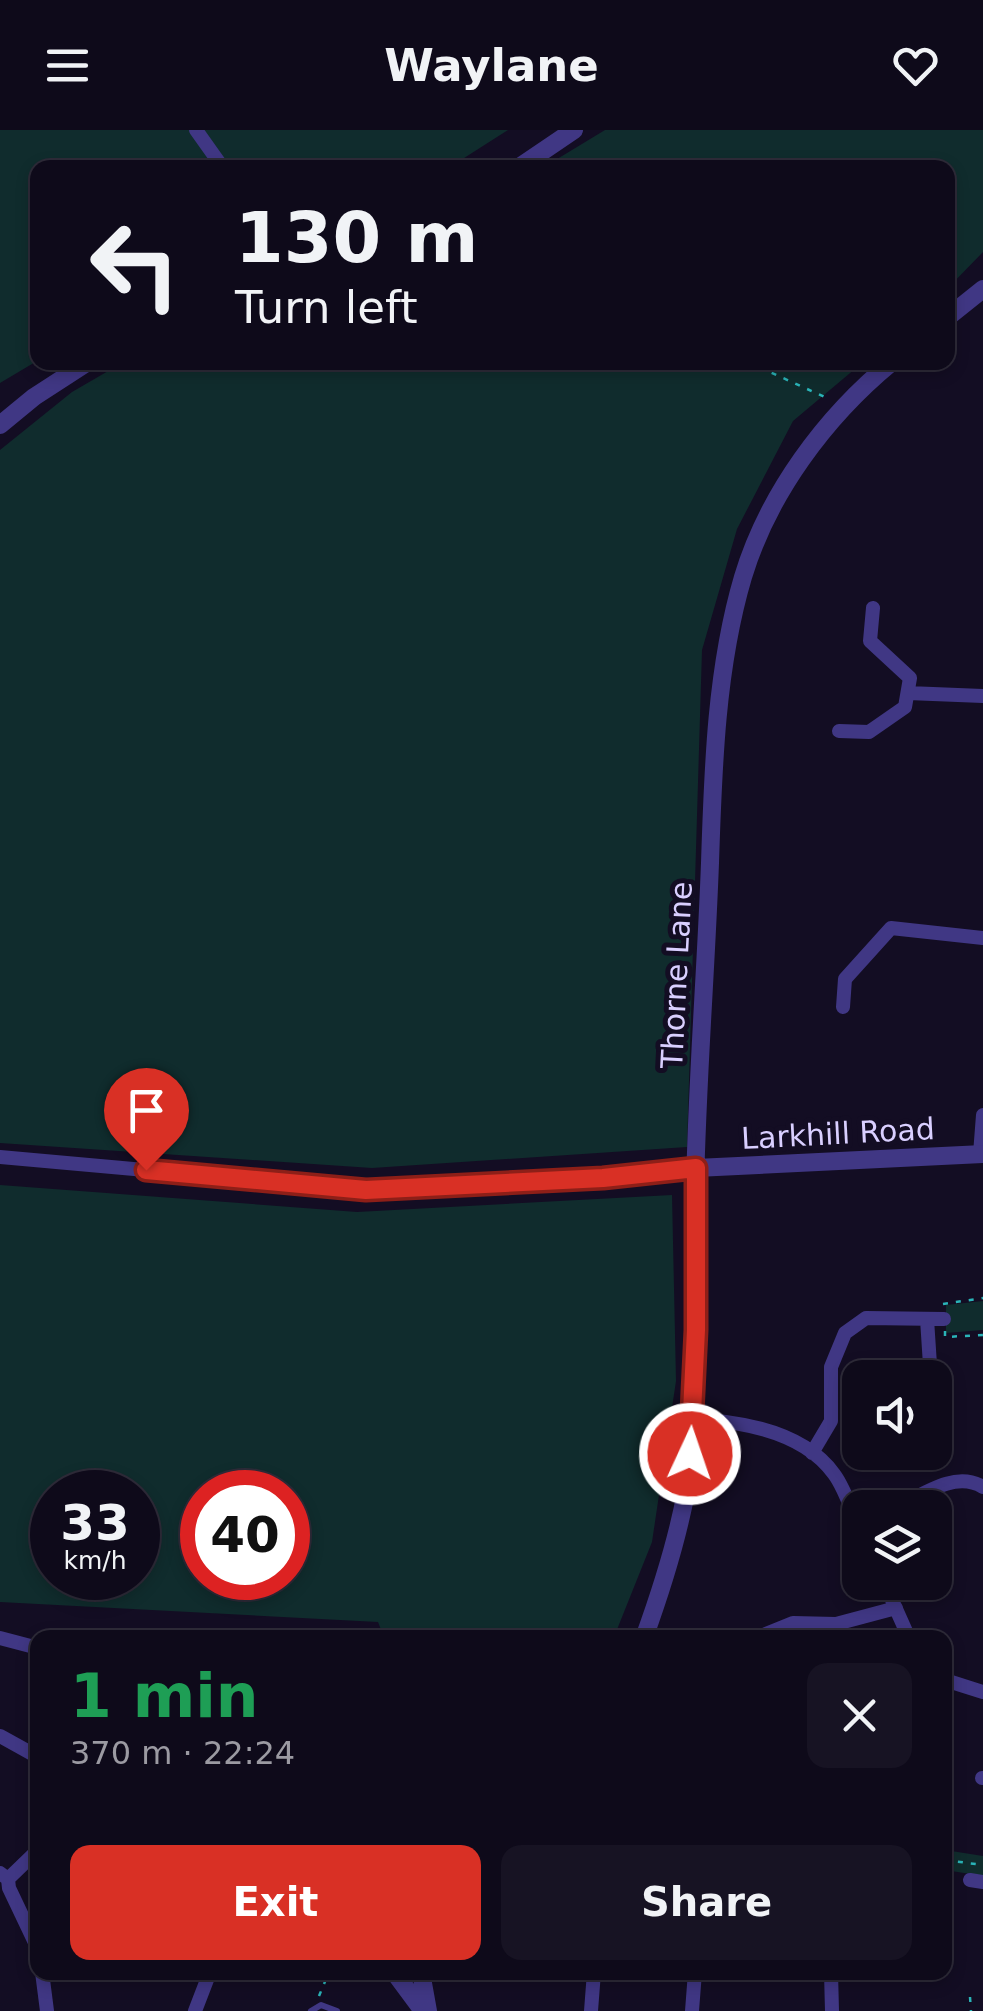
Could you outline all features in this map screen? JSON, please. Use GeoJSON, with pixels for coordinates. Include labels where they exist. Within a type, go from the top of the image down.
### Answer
{"type":"FeatureCollection","features":[{"type":"Feature","properties":{"kind":"street"},"geometry":{"type":"LineString","coordinates":[[196,130],[218,160]]}},
{"type":"Feature","properties":{"kind":"street"},"geometry":{"type":"LineString","coordinates":[[530,160],[574,130]]}},
{"type":"Feature","properties":{"kind":"street"},"geometry":{"type":"LineString","coordinates":[[955,312],[983,289]]}},
{"type":"Feature","properties":{"kind":"street"},"geometry":{"type":"LineString","coordinates":[[0,425],[76,370]]}},
{"type":"Feature","properties":{"kind":"street","name":"Thorne Lane"},"geometry":{"type":"LineString","coordinates":[[646,1630],[686,1492],[696,1330],[696,1168],[711,824],[729,634],[744,574],[772,510],[804,452],[883,370]]}},
{"type":"Feature","properties":{"kind":"street"},"geometry":{"type":"LineString","coordinates":[[838,731],[869,732],[905,708],[910,678],[870,641],[873,608]]}},
{"type":"Feature","properties":{"kind":"street"},"geometry":{"type":"LineString","coordinates":[[908,693],[983,696]]}},
{"type":"Feature","properties":{"kind":"street"},"geometry":{"type":"LineString","coordinates":[[843,1007],[845,979],[891,928],[983,938]]}},
{"type":"Feature","properties":{"kind":"street"},"geometry":{"type":"LineString","coordinates":[[982,1154],[983,1115]]}},
{"type":"Feature","properties":{"kind":"street","name":"Larkhill Road"},"geometry":{"type":"LineString","coordinates":[[696,1168],[982,1154]]}},
{"type":"Feature","properties":{"kind":"street"},"geometry":{"type":"LineString","coordinates":[[0,1156],[366,1190],[603,1178],[696,1168]]}},
{"type":"Feature","properties":{"kind":"street"},"geometry":{"type":"LineString","coordinates":[[812,1453],[831,1422],[831,1367],[845,1333],[866,1318],[944,1318]]}},
{"type":"Feature","properties":{"kind":"street"},"geometry":{"type":"LineString","coordinates":[[927,1319],[930,1360]]}},
{"type":"Feature","properties":{"kind":"street"},"geometry":{"type":"LineString","coordinates":[[692,1419],[725,1420],[779,1434],[812,1453],[834,1474],[842,1491]]}},
{"type":"Feature","properties":{"kind":"street"},"geometry":{"type":"LineString","coordinates":[[932,1490],[971,1480],[983,1488]]}},
{"type":"Feature","properties":{"kind":"street"},"geometry":{"type":"LineString","coordinates":[[892,1600],[906,1630]]}},
{"type":"Feature","properties":{"kind":"street"},"geometry":{"type":"LineString","coordinates":[[776,1630],[793,1623],[836,1624],[896,1608]]}},
{"type":"Feature","properties":{"kind":"street"},"geometry":{"type":"LineString","coordinates":[[0,1638],[30,1646]]}},
{"type":"Feature","properties":{"kind":"street"},"geometry":{"type":"LineString","coordinates":[[952,1682],[983,1692]]}},
{"type":"Feature","properties":{"kind":"street"},"geometry":{"type":"LineString","coordinates":[[0,1736],[30,1753]]}},
{"type":"Feature","properties":{"kind":"street"},"geometry":{"type":"LineString","coordinates":[[30,1856],[4,1876],[30,1931]]}},
{"type":"Feature","properties":{"kind":"street"},"geometry":{"type":"LineString","coordinates":[[43,1980],[47,2011]]}},
{"type":"Feature","properties":{"kind":"street"},"geometry":{"type":"LineString","coordinates":[[194,2011],[207,1980]]}},
{"type":"Feature","properties":{"kind":"street"},"geometry":{"type":"LineString","coordinates":[[400,1980],[425,2011]]}},
{"type":"Feature","properties":{"kind":"street"},"geometry":{"type":"LineString","coordinates":[[422,1980],[425,2011]]}},
{"type":"Feature","properties":{"kind":"street"},"geometry":{"type":"LineString","coordinates":[[591,2011],[593,1980]]}},
{"type":"Feature","properties":{"kind":"street"},"geometry":{"type":"LineString","coordinates":[[692,2011],[694,1980]]}},
{"type":"Feature","properties":{"kind":"street"},"geometry":{"type":"LineString","coordinates":[[832,1980],[832,2011]]}},
{"type":"Feature","properties":{"kind":"lane"},"geometry":{"type":"LineString","coordinates":[[313,2009],[321,2005],[337,2011]]}},
{"type":"Feature","properties":{"kind":"path"},"geometry":{"type":"LineString","coordinates":[[765,370],[843,408]]}},
{"type":"Feature","properties":{"kind":"path"},"geometry":{"type":"LineString","coordinates":[[944,1318],[943,1303],[983,1298]]}},
{"type":"Feature","properties":{"kind":"path"},"geometry":{"type":"LineString","coordinates":[[945,1337],[983,1334]]}},
{"type":"Feature","properties":{"kind":"path"},"geometry":{"type":"LineString","coordinates":[[952,1861],[983,1865]]}},
{"type":"Feature","properties":{"kind":"path"},"geometry":{"type":"LineString","coordinates":[[313,2009],[326,1980]]}},
{"type":"Feature","properties":{"kind":"path"},"geometry":{"type":"LineString","coordinates":[[970,1997],[971,2011]]}},
{"type":"Feature","properties":{"kind":"green space"},"geometry":{"type":"Polygon","coordinates":[[[0,130],[508,130],[461,160],[30,160],[30,365],[0,383],[0,130]]]}},
{"type":"Feature","properties":{"kind":"green space"},"geometry":{"type":"Polygon","coordinates":[[[605,130],[983,130],[983,252],[955,281],[955,160],[556,160],[605,130]]]}},
{"type":"Feature","properties":{"kind":"green space"},"geometry":{"type":"Polygon","coordinates":[[[110,370],[854,370],[793,421],[737,529],[702,650],[687,1147],[372,1168],[0,1143],[0,450],[72,392],[110,370]]]}},
{"type":"Feature","properties":{"kind":"green space"},"geometry":{"type":"Polygon","coordinates":[[[0,1185],[357,1212],[672,1195],[676,1381],[652,1542],[617,1630],[381,1630],[378,1622],[0,1602],[0,1185]]]}},
{"type":"Feature","properties":{"kind":"green space"},"geometry":{"type":"Polygon","coordinates":[[[983,1301],[983,1330],[946,1333],[946,1305],[983,1301]]]}},
{"type":"Feature","properties":{"kind":"green space"},"geometry":{"type":"Polygon","coordinates":[[[952,1851],[983,1856],[983,1876],[952,1871],[952,1851]]]}},
{"type":"Feature","properties":{"kind":"route"},"geometry":{"type":"LineString","coordinates":[[146,1170],[366,1190],[603,1178],[696,1168],[696,1330],[690,1454]]}}]}
